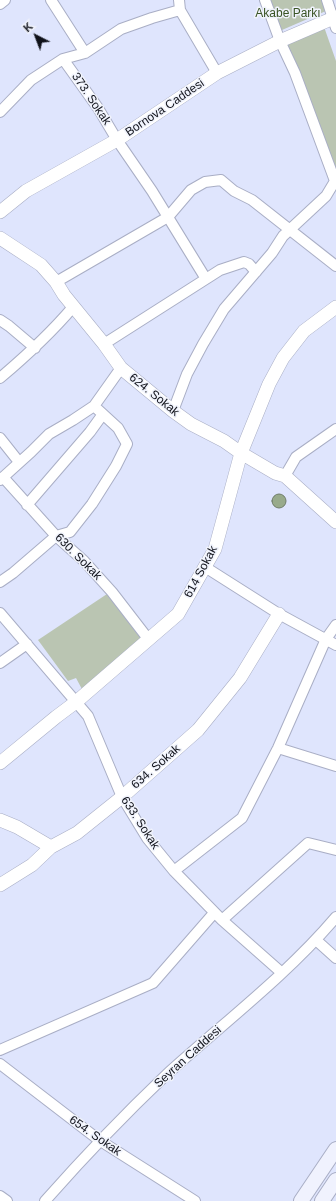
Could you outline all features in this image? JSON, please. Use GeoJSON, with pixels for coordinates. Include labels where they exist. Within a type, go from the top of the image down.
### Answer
{"type":"FeatureCollection","features":[{"type":"Feature","properties":{"kind":"main road"},"geometry":{"type":"LineString","coordinates":[[301,1201],[336,1149]]}},
{"type":"Feature","properties":{"kind":"main road"},"geometry":{"type":"LineString","coordinates":[[322,1201],[336,1180]]}},
{"type":"Feature","properties":{"kind":"street"},"geometry":{"type":"LineString","coordinates":[[0,4],[5,0]]}},
{"type":"Feature","properties":{"kind":"street","name":"373. Sokak"},"geometry":{"type":"LineString","coordinates":[[51,0],[85,53]]}},
{"type":"Feature","properties":{"kind":"street"},"geometry":{"type":"LineString","coordinates":[[173,411],[187,374],[224,309],[272,253],[283,236],[326,196],[335,181],[295,73],[280,41],[265,0]]}},
{"type":"Feature","properties":{"kind":"street"},"geometry":{"type":"LineString","coordinates":[[327,0],[335,21]]}},
{"type":"Feature","properties":{"kind":"street"},"geometry":{"type":"LineString","coordinates":[[0,112],[31,80],[63,59],[85,53],[121,29],[152,18],[180,5],[217,73]]}},
{"type":"Feature","properties":{"kind":"street","name":"Bornova Caddesi"},"geometry":{"type":"LineString","coordinates":[[0,212],[26,191],[117,140],[217,73],[280,41],[335,21]]}},
{"type":"Feature","properties":{"kind":"street","name":"373. Sokak"},"geometry":{"type":"LineString","coordinates":[[63,59],[98,108],[117,140],[138,169],[206,279]]}},
{"type":"Feature","properties":{"kind":"street"},"geometry":{"type":"LineString","coordinates":[[56,282],[168,216],[191,190],[205,182],[221,180],[234,190],[252,200],[336,266]]}},
{"type":"Feature","properties":{"kind":"street","name":"624. Sokak"},"geometry":{"type":"LineString","coordinates":[[0,238],[41,265],[56,282],[73,307],[104,344],[121,368],[191,424],[224,441],[240,453],[275,473],[285,476],[336,522]]}},
{"type":"Feature","properties":{"kind":"street"},"geometry":{"type":"LineString","coordinates":[[104,344],[220,270],[244,262],[249,264],[256,272]]}},
{"type":"Feature","properties":{"kind":"street"},"geometry":{"type":"LineString","coordinates":[[0,378],[54,330],[73,307]]}},
{"type":"Feature","properties":{"kind":"street","name":"614 Sokak"},"geometry":{"type":"LineString","coordinates":[[0,763],[76,702],[150,640],[178,614],[215,549],[240,453],[269,384],[283,358],[304,332],[336,307]]}},
{"type":"Feature","properties":{"kind":"street"},"geometry":{"type":"LineString","coordinates":[[0,320],[35,348]]}},
{"type":"Feature","properties":{"kind":"street"},"geometry":{"type":"LineString","coordinates":[[1,479],[49,434],[94,406],[121,368]]}},
{"type":"Feature","properties":{"kind":"street"},"geometry":{"type":"LineString","coordinates":[[0,582],[13,573],[56,536],[70,532],[92,504],[116,466],[127,444],[118,428],[94,406]]}},
{"type":"Feature","properties":{"kind":"street"},"geometry":{"type":"LineString","coordinates":[[28,505],[90,432],[103,414]]}},
{"type":"Feature","properties":{"kind":"street"},"geometry":{"type":"LineString","coordinates":[[285,476],[296,457],[336,429]]}},
{"type":"Feature","properties":{"kind":"street"},"geometry":{"type":"LineString","coordinates":[[0,438],[19,462]]}},
{"type":"Feature","properties":{"kind":"street","name":"630. Sokak"},"geometry":{"type":"LineString","coordinates":[[1,479],[28,505],[56,536],[84,561],[112,592],[150,640]]}},
{"type":"Feature","properties":{"kind":"street"},"geometry":{"type":"LineString","coordinates":[[205,567],[278,614],[336,645]]}},
{"type":"Feature","properties":{"kind":"street","name":"633. Sokak"},"geometry":{"type":"LineString","coordinates":[[0,612],[88,716],[122,797],[147,838],[174,871],[214,913],[282,973]]}},
{"type":"Feature","properties":{"kind":"street","name":"634. Sokak"},"geometry":{"type":"LineString","coordinates":[[0,885],[32,865],[51,847],[77,833],[122,797],[198,730],[240,678],[278,614]]}},
{"type":"Feature","properties":{"kind":"street"},"geometry":{"type":"LineString","coordinates":[[174,871],[242,818],[278,748],[326,640],[336,625]]}},
{"type":"Feature","properties":{"kind":"street"},"geometry":{"type":"LineString","coordinates":[[0,663],[27,644]]}},
{"type":"Feature","properties":{"kind":"street"},"geometry":{"type":"LineString","coordinates":[[278,748],[336,766]]}},
{"type":"Feature","properties":{"kind":"street"},"geometry":{"type":"LineString","coordinates":[[0,820],[17,827],[51,847]]}},
{"type":"Feature","properties":{"kind":"street"},"geometry":{"type":"LineString","coordinates":[[222,920],[308,844],[336,850]]}},
{"type":"Feature","properties":{"kind":"street"},"geometry":{"type":"LineString","coordinates":[[0,1050],[153,983],[214,913]]}},
{"type":"Feature","properties":{"kind":"street","name":"Seyran Caddesi"},"geometry":{"type":"LineString","coordinates":[[45,1201],[99,1140],[165,1077],[282,973],[316,940],[336,917]]}},
{"type":"Feature","properties":{"kind":"street"},"geometry":{"type":"LineString","coordinates":[[316,940],[336,958]]}},
{"type":"Feature","properties":{"kind":"street","name":"654. Sokak"},"geometry":{"type":"LineString","coordinates":[[0,1064],[99,1140],[195,1201]]}},
{"type":"Feature","properties":{"kind":"street"},"geometry":{"type":"LineString","coordinates":[[0,1196],[7,1201]]}},
{"type":"Feature","properties":{"kind":"green space","name":"Akabe Parkı"},"geometry":{"type":"Polygon","coordinates":[[[265,0],[322,0],[326,11],[282,30],[268,8],[265,0]]]}},
{"type":"Feature","properties":{"kind":"green space"},"geometry":{"type":"Polygon","coordinates":[[[322,21],[336,61],[336,176],[286,40],[322,21]]]}},
{"type":"Feature","properties":{"kind":"green space"},"geometry":{"type":"Polygon","coordinates":[[[107,594],[142,638],[83,691],[76,678],[68,681],[38,640],[107,594]]]}},
{"type":"Feature","properties":{"kind":"shaded area"},"geometry":{"type":"Polygon","coordinates":[[[276,494],[282,494],[286,498],[286,504],[282,508],[276,508],[272,504],[272,498],[276,494]]]}}]}
